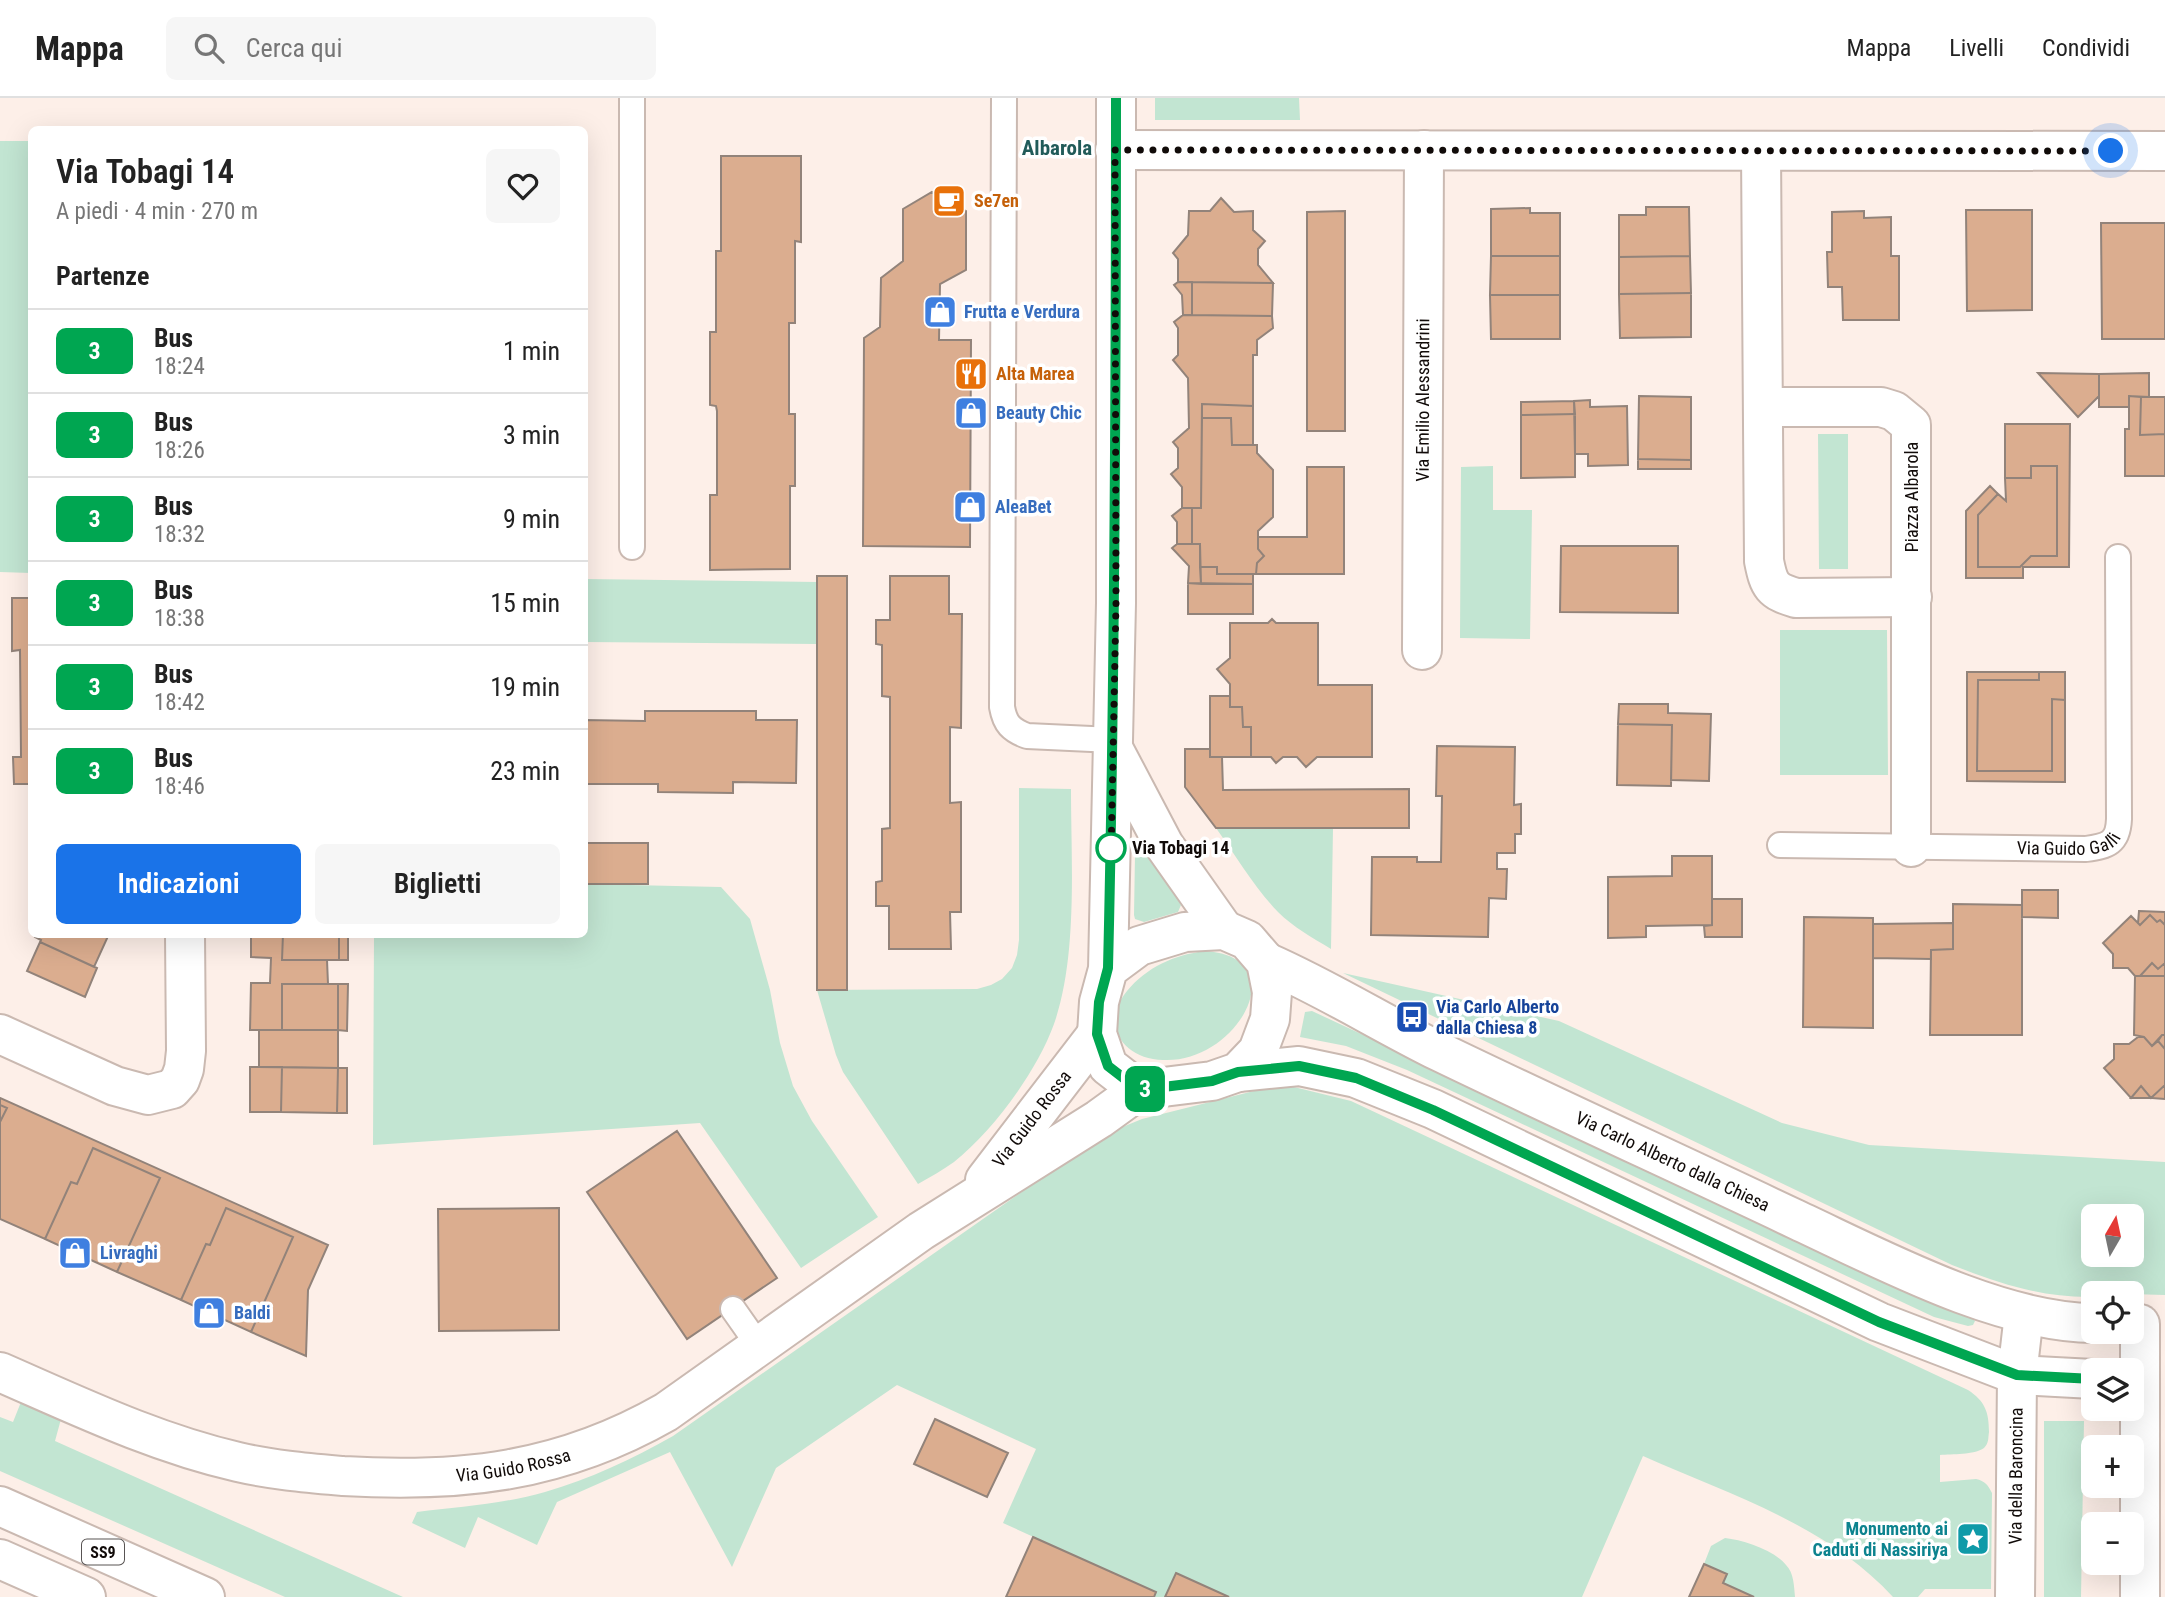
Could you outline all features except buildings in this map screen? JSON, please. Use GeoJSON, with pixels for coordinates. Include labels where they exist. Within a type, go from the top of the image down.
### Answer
{"type":"FeatureCollection","features":[{"type":"Feature","properties":{"kind":"main road"},"geometry":{"type":"LineString","coordinates":[[1116,98],[1116,603],[1108,968],[1099,1002],[1097,1034],[1108,1066],[1139,1090],[1212,1081],[1238,1072],[1299,1066],[1356,1078],[1433,1110],[1879,1322],[2017,1375],[2081,1378]]}},
{"type":"Feature","properties":{"kind":"main road"},"geometry":{"type":"LineString","coordinates":[[1115,150],[2165,151]]}},
{"type":"Feature","properties":{"kind":"main road","name":"Via Emilio Alessandrini"},"geometry":{"type":"LineString","coordinates":[[1422,650],[1424,150]]}},
{"type":"Feature","properties":{"kind":"main road"},"geometry":{"type":"LineString","coordinates":[[1761,151],[1764,561],[1768,581],[1778,593],[1797,598],[1912,597]]}},
{"type":"Feature","properties":{"kind":"main road","name":"Piazza Albarola"},"geometry":{"type":"LineString","coordinates":[[1763,407],[1881,407],[1894,411],[1912,425],[1911,847]]}},
{"type":"Feature","properties":{"kind":"main road"},"geometry":{"type":"LineString","coordinates":[[1113,744],[1164,845],[1224,930]]}},
{"type":"Feature","properties":{"kind":"main road"},"geometry":{"type":"LineString","coordinates":[[1108,968],[1139,946],[1185,932],[1224,930],[1247,940],[1266,962],[1272,992],[1270,1019],[1258,1051],[1238,1072]]}},
{"type":"Feature","properties":{"kind":"main road"},"geometry":{"type":"LineString","coordinates":[[0,1034],[135,1093],[148,1095],[172,1089],[180,1080],[186,1051],[185,938]]}},
{"type":"Feature","properties":{"kind":"main road","name":"Via Carlo Alberto dalla Chiesa"},"geometry":{"type":"LineString","coordinates":[[1266,962],[1312,982],[1437,1050],[1892,1265],[2024,1314],[2081,1323]]}},
{"type":"Feature","properties":{"kind":"main road","name":"Via Guido Rossa"},"geometry":{"type":"LineString","coordinates":[[968,1203],[1097,1034]]}},
{"type":"Feature","properties":{"kind":"main road","name":"Via Guido Rossa"},"geometry":{"type":"LineString","coordinates":[[0,1372],[159,1439],[239,1463],[320,1474],[403,1480],[526,1467],[578,1453],[627,1434],[666,1412],[921,1231],[1099,1119],[1139,1090]]}},
{"type":"Feature","properties":{"kind":"main road","name":"Via della Baroncina"},"geometry":{"type":"LineString","coordinates":[[2015,1597],[2017,1375],[2024,1314]]}},
{"type":"Feature","properties":{"kind":"main road"},"geometry":{"type":"LineString","coordinates":[[2140,1597],[2145,1324]]}},
{"type":"Feature","properties":{"kind":"main road","name":"SS9"},"geometry":{"type":"LineString","coordinates":[[0,1506],[205,1597]]}},
{"type":"Feature","properties":{"kind":"main road"},"geometry":{"type":"LineString","coordinates":[[0,1559],[86,1597]]}},
{"type":"Feature","properties":{"kind":"lane"},"geometry":{"type":"LineString","coordinates":[[632,98],[632,547]]}},
{"type":"Feature","properties":{"kind":"lane"},"geometry":{"type":"LineString","coordinates":[[1004,98],[1004,720],[1015,731],[1027,736],[1113,744]]}},
{"type":"Feature","properties":{"kind":"lane","name":"Via Guido Galli"},"geometry":{"type":"LineString","coordinates":[[1780,845],[2086,849],[2101,848],[2112,842],[2119,832],[2118,556]]}},
{"type":"Feature","properties":{"kind":"lane"},"geometry":{"type":"LineString","coordinates":[[733,1308],[759,1346]]}},
{"type":"Feature","properties":{"kind":"green space"},"geometry":{"type":"Polygon","coordinates":[[[1155,98],[1299,98],[1300,120],[1155,120],[1155,98]]]}},
{"type":"Feature","properties":{"kind":"green space"},"geometry":{"type":"Polygon","coordinates":[[[0,141],[28,141],[28,573],[0,572],[0,141]]]}},
{"type":"Feature","properties":{"kind":"green space"},"geometry":{"type":"Polygon","coordinates":[[[1818,434],[1848,434],[1848,569],[1819,569],[1818,434]]]}},
{"type":"Feature","properties":{"kind":"green space"},"geometry":{"type":"Polygon","coordinates":[[[1493,466],[1493,510],[1532,510],[1530,639],[1460,638],[1461,467],[1493,466]]]}},
{"type":"Feature","properties":{"kind":"green space"},"geometry":{"type":"Polygon","coordinates":[[[588,579],[817,582],[817,644],[588,642],[588,579]]]}},
{"type":"Feature","properties":{"kind":"green space"},"geometry":{"type":"Polygon","coordinates":[[[1780,630],[1887,630],[1888,775],[1780,775],[1780,630]]]}},
{"type":"Feature","properties":{"kind":"green space"},"geometry":{"type":"Polygon","coordinates":[[[1019,788],[1071,789],[1072,908],[1062,997],[1054,1024],[1037,1061],[1013,1099],[969,1149],[950,1165],[918,1184],[843,1072],[817,990],[977,989],[1002,979],[1012,968],[1019,940],[1019,788]]]}},
{"type":"Feature","properties":{"kind":"green space"},"geometry":{"type":"Polygon","coordinates":[[[1216,828],[1333,828],[1331,949],[1278,912],[1253,882],[1216,828]]]}},
{"type":"Feature","properties":{"kind":"green space"},"geometry":{"type":"Polygon","coordinates":[[[1142,846],[1150,850],[1181,905],[1178,912],[1144,922],[1135,919],[1134,915],[1135,855],[1142,846]]]}},
{"type":"Feature","properties":{"kind":"green space"},"geometry":{"type":"Polygon","coordinates":[[[588,884],[721,887],[750,919],[793,1086],[812,1121],[878,1217],[801,1268],[700,1123],[373,1145],[374,938],[588,938],[588,884]]]}},
{"type":"Feature","properties":{"kind":"green space"},"geometry":{"type":"Polygon","coordinates":[[[1205,951],[1233,958],[1248,971],[1252,989],[1246,1009],[1233,1029],[1214,1045],[1190,1057],[1163,1060],[1149,1058],[1127,1047],[1116,1028],[1115,1016],[1127,991],[1152,969],[1183,956],[1205,951]]]}},
{"type":"Feature","properties":{"kind":"green space"},"geometry":{"type":"Polygon","coordinates":[[[1343,973],[1559,1021],[1782,1123],[1869,1145],[2165,1162],[2165,1295],[2144,1294],[2144,1281],[2081,1281],[2081,1297],[2038,1292],[1952,1265],[1343,973]]]}},
{"type":"Feature","properties":{"kind":"green space"},"geometry":{"type":"Polygon","coordinates":[[[1312,1011],[1972,1317],[1975,1321],[1968,1326],[1934,1317],[1407,1070],[1346,1046],[1300,1037],[1305,1012],[1312,1011]]]}},
{"type":"Feature","properties":{"kind":"green space"},"geometry":{"type":"Polygon","coordinates":[[[1270,1087],[1294,1087],[1351,1101],[1968,1390],[1978,1398],[1987,1413],[1988,1442],[1984,1448],[1975,1452],[1940,1455],[1940,1482],[1976,1479],[1986,1484],[1992,1493],[1991,1589],[1925,1589],[1918,1597],[1893,1597],[1867,1572],[1808,1531],[1743,1499],[1643,1456],[1582,1597],[1229,1597],[1177,1573],[1165,1597],[1154,1597],[1155,1592],[1003,1523],[1036,1449],[897,1385],[776,1468],[732,1567],[670,1452],[557,1502],[537,1545],[478,1517],[465,1548],[412,1523],[417,1512],[497,1502],[562,1487],[642,1453],[673,1436],[1103,1135],[1142,1119],[1270,1087]]]}},
{"type":"Feature","properties":{"kind":"green space"},"geometry":{"type":"Polygon","coordinates":[[[25,1392],[64,1408],[55,1441],[403,1597],[285,1597],[0,1471],[0,1417],[13,1422],[25,1392]]]}},
{"type":"Feature","properties":{"kind":"green space"},"geometry":{"type":"Polygon","coordinates":[[[2044,1421],[2084,1421],[2084,1435],[2081,1435],[2081,1597],[2044,1597],[2044,1421]]]}},
{"type":"Feature","properties":{"kind":"green space"},"geometry":{"type":"Polygon","coordinates":[[[1725,1538],[1758,1547],[1781,1560],[1791,1572],[1795,1597],[1754,1597],[1723,1583],[1727,1574],[1704,1564],[1711,1546],[1725,1538]]]}},
{"type":"Feature","properties":{"kind":"bus line","name":"3"},"geometry":{"type":"LineString","coordinates":[[1116,98],[1116,603],[1108,968],[1099,1002],[1097,1034],[1108,1066],[1139,1090],[1212,1081],[1238,1072],[1299,1066],[1356,1078],[1433,1110],[1879,1322],[2017,1375],[2081,1378]]}},
{"type":"Feature","properties":{"kind":"place","name":"Se7en"},"geometry":{"type":"Point","coordinates":[949,201]}},
{"type":"Feature","properties":{"kind":"place","name":"Frutta e Verdura"},"geometry":{"type":"Point","coordinates":[940,312]}},
{"type":"Feature","properties":{"kind":"place","name":"Alta Marea"},"geometry":{"type":"Point","coordinates":[971,374]}},
{"type":"Feature","properties":{"kind":"place","name":"Beauty Chic"},"geometry":{"type":"Point","coordinates":[971,413]}},
{"type":"Feature","properties":{"kind":"place","name":"AleaBet"},"geometry":{"type":"Point","coordinates":[970,507]}},
{"type":"Feature","properties":{"kind":"place","name":"Via Tobagi 14"},"geometry":{"type":"Point","coordinates":[1111,848]}},
{"type":"Feature","properties":{"kind":"place","name":"Via Carlo Alberto dalla Chiesa 8"},"geometry":{"type":"Point","coordinates":[1412,1017]}},
{"type":"Feature","properties":{"kind":"place","name":"Livraghi"},"geometry":{"type":"Point","coordinates":[75,1253]}},
{"type":"Feature","properties":{"kind":"place","name":"Baldi"},"geometry":{"type":"Point","coordinates":[209,1313]}},
{"type":"Feature","properties":{"kind":"place","name":"Monumento ai Caduti di Nassiriya"},"geometry":{"type":"Point","coordinates":[1973,1539]}},
{"type":"Feature","properties":{"kind":"district","name":"Albarola"},"geometry":{"type":"Point","coordinates":[1057,148]}},
{"type":"Feature","properties":{"kind":"route"},"geometry":{"type":"LineString","coordinates":[[1111,848],[1111,858],[1116,603],[1115,150],[2111,151]]}}]}
